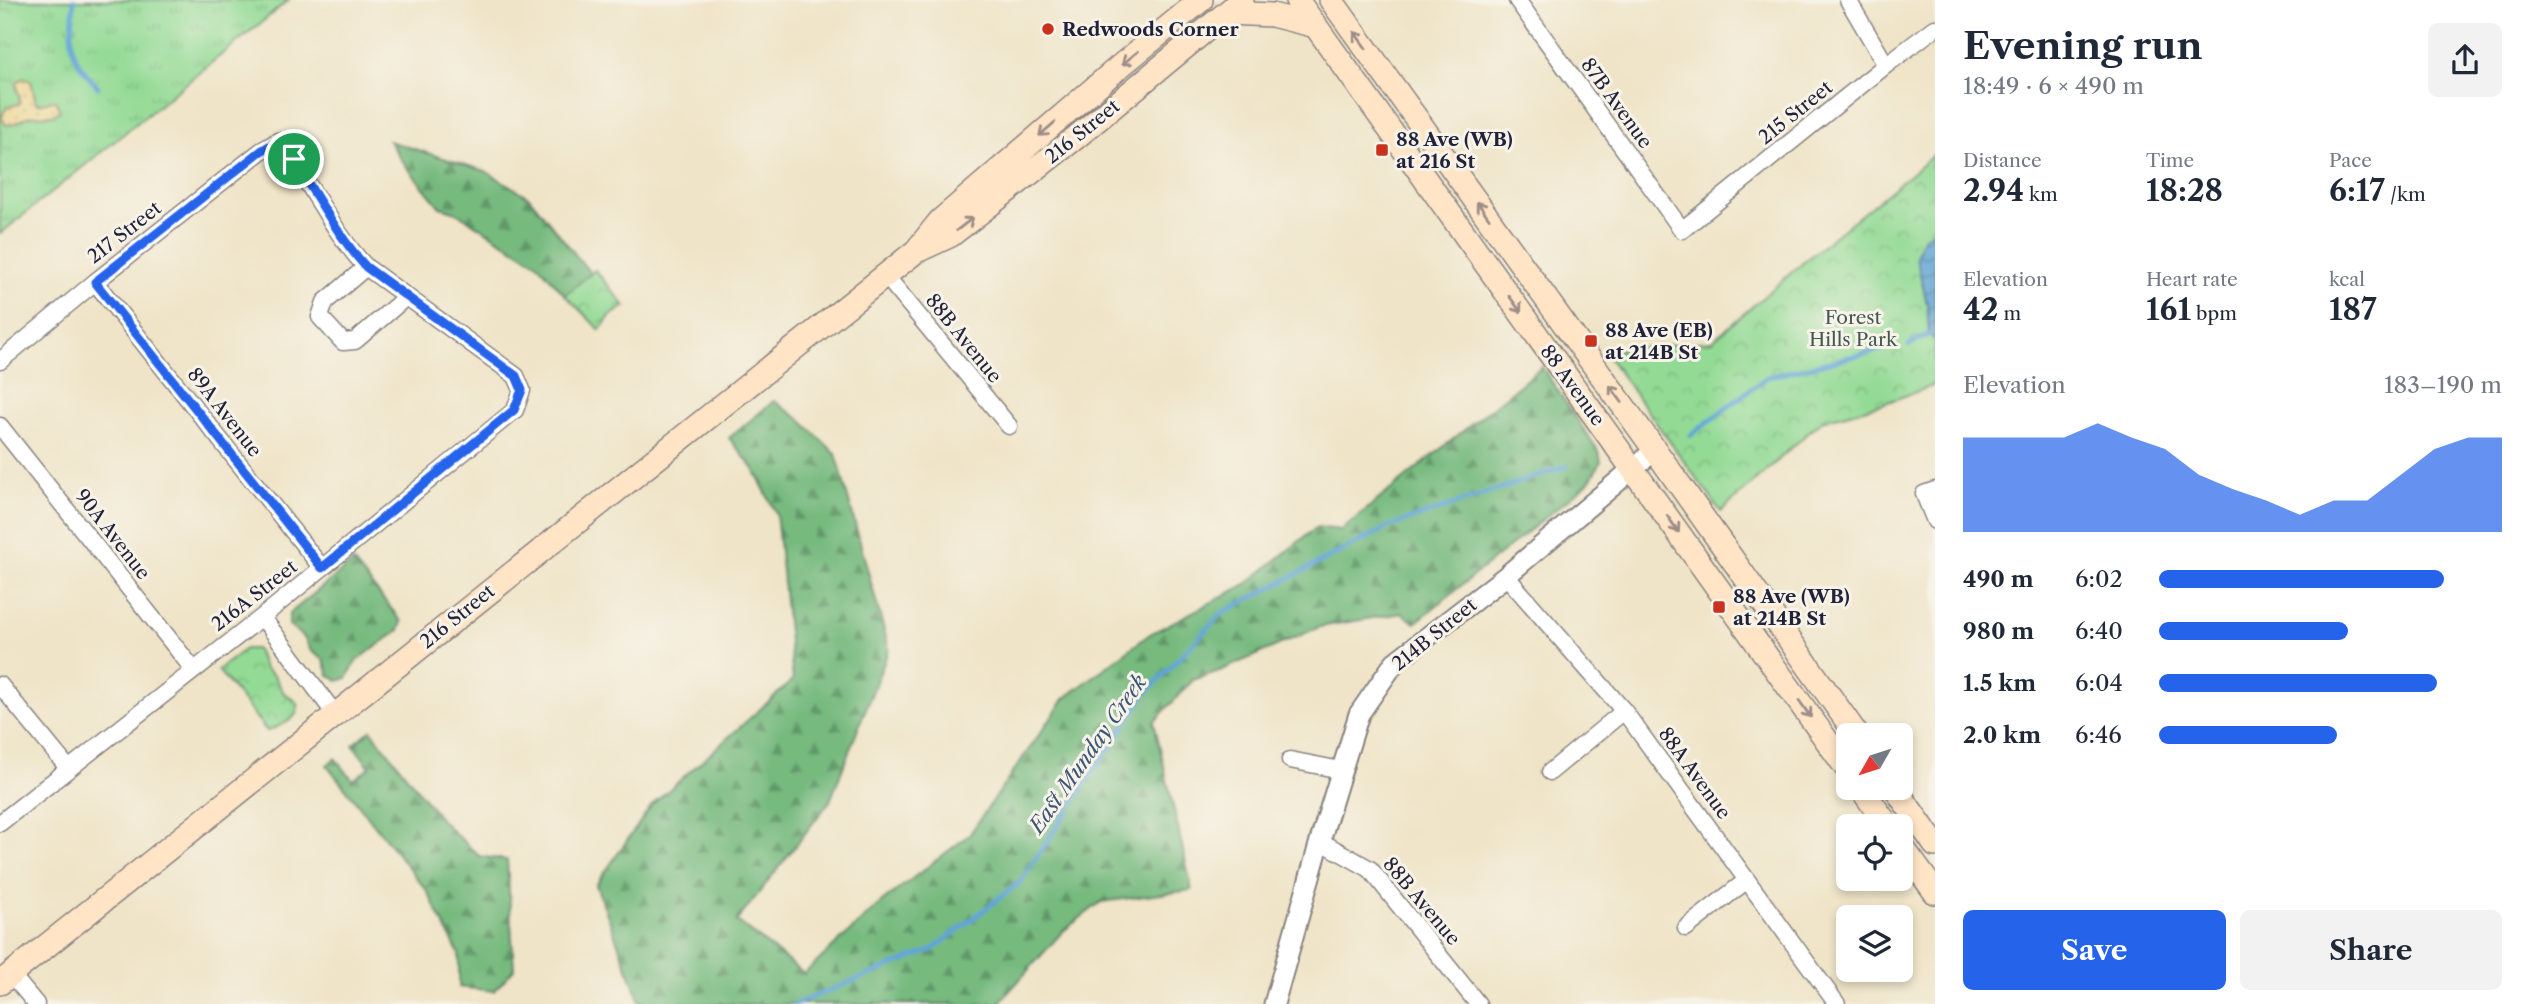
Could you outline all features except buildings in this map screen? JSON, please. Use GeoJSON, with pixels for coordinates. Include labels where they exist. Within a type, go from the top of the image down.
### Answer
{"type":"FeatureCollection","features":[{"type":"Feature","properties":{"kind":"main road","name":"216 Street"},"geometry":{"type":"LineString","coordinates":[[6,978],[886,276],[916,251],[940,221],[1201,0]]}},
{"type":"Feature","properties":{"kind":"main road","name":"88 Avenue"},"geometry":{"type":"LineString","coordinates":[[1297,0],[1836,753]]}},
{"type":"Feature","properties":{"kind":"main road","name":"88 Avenue"},"geometry":{"type":"LineString","coordinates":[[1331,0],[1656,450],[1849,723]]}},
{"type":"Feature","properties":{"kind":"main road","name":"216 Street"},"geometry":{"type":"LineString","coordinates":[[916,251],[951,235],[1074,139],[1234,6]]}},
{"type":"Feature","properties":{"kind":"main road"},"geometry":{"type":"LineString","coordinates":[[1234,6],[1316,26]]}},
{"type":"Feature","properties":{"kind":"main road"},"geometry":{"type":"LineString","coordinates":[[1903,800],[1935,845]]}},
{"type":"Feature","properties":{"kind":"main road"},"geometry":{"type":"LineString","coordinates":[[1913,862],[1935,892]]}},
{"type":"Feature","properties":{"kind":"street","name":"87B Avenue"},"geometry":{"type":"LineString","coordinates":[[1517,0],[1682,230]]}},
{"type":"Feature","properties":{"kind":"street"},"geometry":{"type":"LineString","coordinates":[[1847,0],[1886,65]]}},
{"type":"Feature","properties":{"kind":"street","name":"215 Street"},"geometry":{"type":"LineString","coordinates":[[1682,230],[1886,65],[1935,29]]}},
{"type":"Feature","properties":{"kind":"street","name":"217 Street"},"geometry":{"type":"LineString","coordinates":[[0,361],[95,282],[261,151],[278,141],[294,159],[351,251],[366,267]]}},
{"type":"Feature","properties":{"kind":"street"},"geometry":{"type":"LineString","coordinates":[[366,267],[406,298],[355,341],[343,342],[320,317],[325,302],[366,267]]}},
{"type":"Feature","properties":{"kind":"street","name":"88B Avenue"},"geometry":{"type":"LineString","coordinates":[[886,276],[1009,426]]}},
{"type":"Feature","properties":{"kind":"street","name":"89A Avenue"},"geometry":{"type":"LineString","coordinates":[[95,282],[322,568]]}},
{"type":"Feature","properties":{"kind":"street","name":"216A Street"},"geometry":{"type":"LineString","coordinates":[[0,823],[262,617],[514,410],[522,390],[516,376],[406,298]]}},
{"type":"Feature","properties":{"kind":"street","name":"90A Avenue"},"geometry":{"type":"LineString","coordinates":[[0,426],[193,669]]}},
{"type":"Feature","properties":{"kind":"street","name":"214B Street"},"geometry":{"type":"LineString","coordinates":[[1274,1004],[1359,714],[1395,662],[1506,576],[1656,450]]}},
{"type":"Feature","properties":{"kind":"street"},"geometry":{"type":"LineString","coordinates":[[1929,492],[1935,521]]}},
{"type":"Feature","properties":{"kind":"street","name":"88A Avenue"},"geometry":{"type":"LineString","coordinates":[[1506,576],[1624,711],[1837,1004]]}},
{"type":"Feature","properties":{"kind":"street"},"geometry":{"type":"LineString","coordinates":[[262,617],[335,714]]}},
{"type":"Feature","properties":{"kind":"street"},"geometry":{"type":"LineString","coordinates":[[0,685],[68,768]]}},
{"type":"Feature","properties":{"kind":"street"},"geometry":{"type":"LineString","coordinates":[[1550,772],[1624,711]]}},
{"type":"Feature","properties":{"kind":"street"},"geometry":{"type":"LineString","coordinates":[[1290,760],[1341,770]]}},
{"type":"Feature","properties":{"kind":"street","name":"88B Avenue"},"geometry":{"type":"LineString","coordinates":[[1320,841],[1370,869],[1478,1004]]}},
{"type":"Feature","properties":{"kind":"street"},"geometry":{"type":"LineString","coordinates":[[1686,928],[1747,880]]}},
{"type":"Feature","properties":{"kind":"street"},"geometry":{"type":"LineString","coordinates":[[6,978],[36,1004]]}},
{"type":"Feature","properties":{"kind":"green space"},"geometry":{"type":"Polygon","coordinates":[[[0,0],[289,0],[0,234],[0,0]]]}},
{"type":"Feature","properties":{"kind":"green space"},"geometry":{"type":"Polygon","coordinates":[[[389,141],[485,171],[529,197],[591,274],[565,295],[537,263],[454,211],[440,207],[389,141]]]}},
{"type":"Feature","properties":{"kind":"green space","name":"Forest Hills Park"},"geometry":{"type":"Polygon","coordinates":[[[1935,154],[1935,385],[1885,403],[1821,421],[1721,512],[1604,351],[1712,341],[1935,154]]]}},
{"type":"Feature","properties":{"kind":"green space"},"geometry":{"type":"Polygon","coordinates":[[[595,270],[625,306],[610,316],[600,330],[565,295],[595,270]]]}},
{"type":"Feature","properties":{"kind":"green space"},"geometry":{"type":"Polygon","coordinates":[[[1542,367],[1599,452],[1601,462],[1588,483],[1415,623],[1402,613],[1319,627],[1193,680],[1154,722],[1192,890],[1101,902],[1062,932],[998,1004],[641,1004],[596,885],[652,805],[793,680],[776,513],[754,469],[729,438],[774,401],[801,420],[836,454],[889,649],[830,801],[737,921],[804,974],[882,902],[969,835],[1065,698],[1150,634],[1245,585],[1317,527],[1341,530],[1542,367]]]}},
{"type":"Feature","properties":{"kind":"green space"},"geometry":{"type":"Polygon","coordinates":[[[353,562],[402,622],[399,630],[356,661],[347,678],[338,681],[329,675],[324,660],[311,651],[305,639],[289,625],[289,614],[353,562]]]}},
{"type":"Feature","properties":{"kind":"green space"},"geometry":{"type":"Polygon","coordinates":[[[245,649],[255,649],[258,652],[264,668],[274,676],[284,693],[298,703],[293,718],[267,731],[218,670],[245,649]]]}},
{"type":"Feature","properties":{"kind":"green space"},"geometry":{"type":"Polygon","coordinates":[[[371,730],[442,821],[479,856],[507,860],[514,969],[494,991],[459,987],[459,954],[427,891],[327,765],[335,758],[353,780],[370,767],[353,745],[371,730]]]}},
{"type":"Feature","properties":{"kind":"sand"},"geometry":{"type":"Polygon","coordinates":[[[23,78],[31,81],[36,103],[56,101],[60,111],[52,115],[27,117],[15,124],[6,125],[1,117],[7,107],[19,104],[16,85],[23,78]]]}},
{"type":"Feature","properties":{"kind":"water"},"geometry":{"type":"Polygon","coordinates":[[[1935,229],[1935,341],[1929,334],[1927,304],[1916,257],[1923,238],[1935,229]]]}},
{"type":"Feature","properties":{"kind":"waterway"},"geometry":{"type":"LineString","coordinates":[[74,0],[72,47],[80,65],[98,87]]}},
{"type":"Feature","properties":{"kind":"waterway"},"geometry":{"type":"LineString","coordinates":[[1909,345],[1929,334]]}},
{"type":"Feature","properties":{"kind":"waterway"},"geometry":{"type":"LineString","coordinates":[[1691,435],[1767,377],[1887,348]]}},
{"type":"Feature","properties":{"kind":"waterway","name":"East Munday Creek"},"geometry":{"type":"LineString","coordinates":[[795,1004],[932,950],[1020,882],[1145,694],[1222,613],[1388,527],[1567,466]]}},
{"type":"Feature","properties":{"kind":"place","name":"Redwoods Corner"},"geometry":{"type":"Point","coordinates":[1048,29]}},
{"type":"Feature","properties":{"kind":"place","name":"88 Ave (WB) at 216 St"},"geometry":{"type":"Point","coordinates":[1382,150]}},
{"type":"Feature","properties":{"kind":"place","name":"88 Ave (EB) at 214B St"},"geometry":{"type":"Point","coordinates":[1591,341]}},
{"type":"Feature","properties":{"kind":"place","name":"88 Ave (WB) at 214B St"},"geometry":{"type":"Point","coordinates":[1719,607]}},
{"type":"Feature","properties":{"kind":"route"},"geometry":{"type":"LineString","coordinates":[[278,141],[294,159],[351,251],[366,267],[516,376],[522,390],[514,410],[322,568],[95,282],[261,151],[278,141]]}}]}
